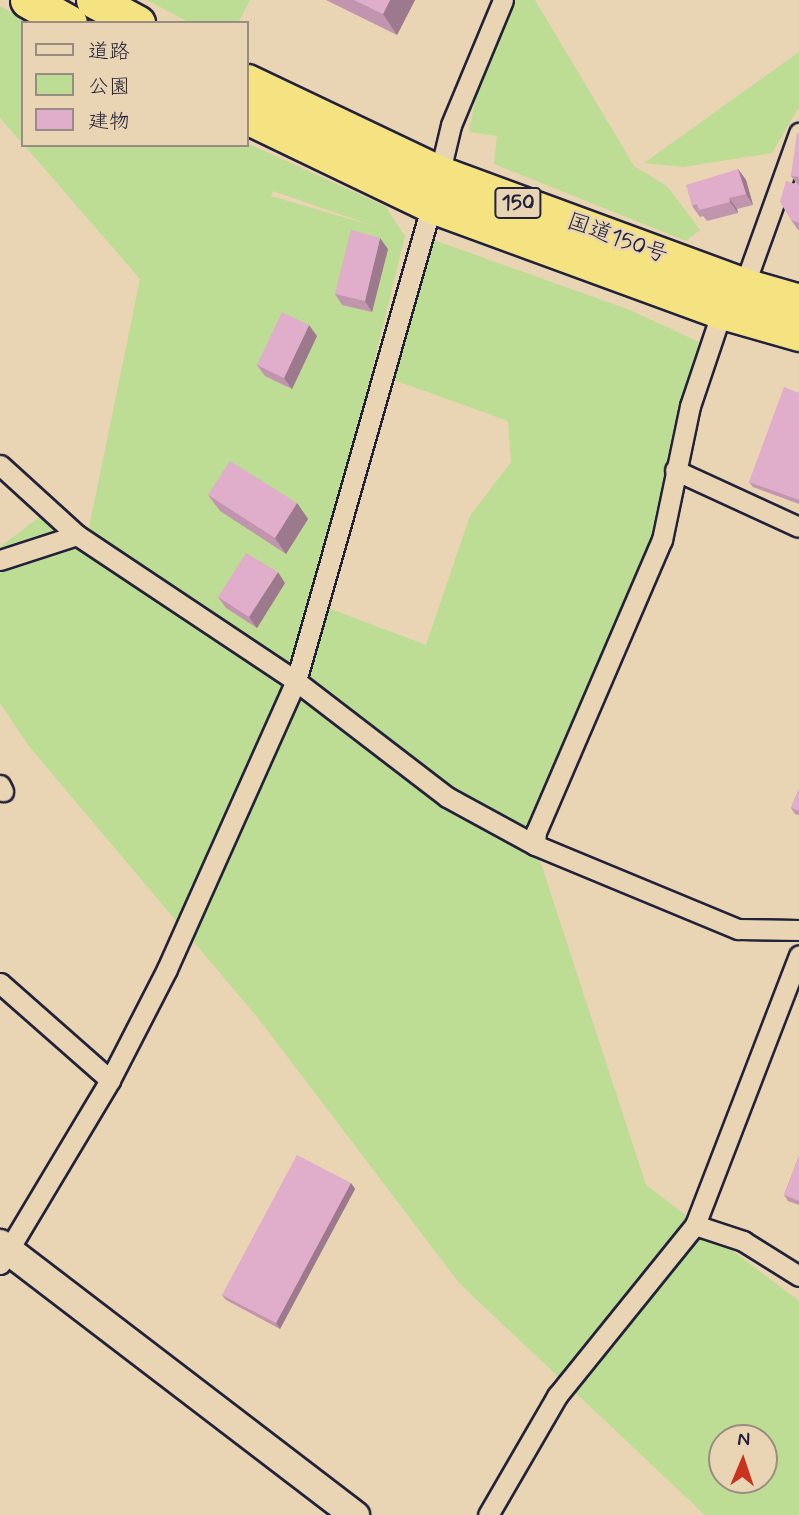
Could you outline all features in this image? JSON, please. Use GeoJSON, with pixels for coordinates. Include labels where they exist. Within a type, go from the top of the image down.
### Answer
{"type":"FeatureCollection","features":[{"type":"Feature","properties":{"kind":"highway"},"geometry":{"type":"LineString","coordinates":[[28,0],[65,21]]}},
{"type":"Feature","properties":{"kind":"highway"},"geometry":{"type":"LineString","coordinates":[[94,0],[132,21]]}},
{"type":"Feature","properties":{"kind":"highway","name":"国道150号"},"geometry":{"type":"LineString","coordinates":[[248,83],[436,189]]}},
{"type":"Feature","properties":{"kind":"highway","name":"国道150号"},"geometry":{"type":"LineString","coordinates":[[248,116],[733,298],[799,333]]}},
{"type":"Feature","properties":{"kind":"highway","name":"国道150号"},"geometry":{"type":"LineString","coordinates":[[733,298],[799,302]]}},
{"type":"Feature","properties":{"kind":"street"},"geometry":{"type":"LineString","coordinates":[[355,1515],[3,1253],[110,1080],[167,969],[296,681],[436,189],[451,125],[503,0]]}},
{"type":"Feature","properties":{"kind":"street"},"geometry":{"type":"LineString","coordinates":[[535,845],[536,832],[662,540],[690,406],[799,133]]}},
{"type":"Feature","properties":{"kind":"street"},"geometry":{"type":"LineString","coordinates":[[0,465],[77,535],[296,681],[447,797],[535,845],[738,929],[799,930]]}},
{"type":"Feature","properties":{"kind":"street"},"geometry":{"type":"LineString","coordinates":[[675,470],[799,527]]}},
{"type":"Feature","properties":{"kind":"street"},"geometry":{"type":"LineString","coordinates":[[0,560],[77,535]]}},
{"type":"Feature","properties":{"kind":"street"},"geometry":{"type":"LineString","coordinates":[[488,1515],[557,1396],[695,1225],[799,955]]}},
{"type":"Feature","properties":{"kind":"street"},"geometry":{"type":"LineString","coordinates":[[0,983],[110,1080]]}},
{"type":"Feature","properties":{"kind":"street"},"geometry":{"type":"LineString","coordinates":[[695,1225],[743,1241],[799,1276]]}},
{"type":"Feature","properties":{"kind":"green space"},"geometry":{"type":"Polygon","coordinates":[[[147,0],[250,0],[239,21],[186,21],[147,0]]]}},
{"type":"Feature","properties":{"kind":"green space"},"geometry":{"type":"Polygon","coordinates":[[[513,0],[535,0],[634,166],[667,186],[700,230],[686,241],[494,164],[497,136],[469,132],[486,42],[513,0]]]}},
{"type":"Feature","properties":{"kind":"green space"},"geometry":{"type":"Polygon","coordinates":[[[0,6],[27,21],[21,21],[21,142],[0,118],[0,6]]]}},
{"type":"Feature","properties":{"kind":"green space"},"geometry":{"type":"Polygon","coordinates":[[[799,52],[799,107],[772,153],[683,167],[644,163],[799,52]]]}},
{"type":"Feature","properties":{"kind":"green space"},"geometry":{"type":"Polygon","coordinates":[[[248,143],[385,206],[405,236],[346,476],[287,675],[130,570],[89,528],[140,279],[26,147],[248,147],[248,143]],[[273,191],[271,196],[377,227],[273,191]]]}},
{"type":"Feature","properties":{"kind":"green space"},"geometry":{"type":"Polygon","coordinates":[[[434,240],[630,310],[699,342],[656,554],[535,845],[646,1185],[799,1301],[799,1515],[705,1515],[460,1284],[258,1018],[28,745],[0,703],[0,547],[49,510],[77,535],[298,694],[328,608],[426,645],[470,516],[511,462],[508,421],[383,376],[417,294],[434,240]]]}},
{"type":"Feature","properties":{"kind":"building"},"geometry":{"type":"Polygon","coordinates":[[[354,0],[390,0],[383,14],[354,0]]]}},
{"type":"Feature","properties":{"kind":"building"},"geometry":{"type":"Polygon","coordinates":[[[797,133],[799,134],[799,177],[791,176],[797,133]]]}},
{"type":"Feature","properties":{"kind":"building"},"geometry":{"type":"Polygon","coordinates":[[[738,169],[746,194],[729,198],[730,202],[699,210],[697,204],[692,206],[686,185],[738,169]]]}},
{"type":"Feature","properties":{"kind":"building"},"geometry":{"type":"Polygon","coordinates":[[[786,181],[799,185],[799,223],[791,220],[780,202],[786,181]]]}},
{"type":"Feature","properties":{"kind":"building"},"geometry":{"type":"Polygon","coordinates":[[[351,230],[380,238],[365,301],[335,294],[351,230]]]}},
{"type":"Feature","properties":{"kind":"building"},"geometry":{"type":"Polygon","coordinates":[[[282,312],[309,325],[284,378],[257,365],[282,312]]]}},
{"type":"Feature","properties":{"kind":"building"},"geometry":{"type":"Polygon","coordinates":[[[784,387],[799,393],[799,500],[749,482],[784,387]]]}},
{"type":"Feature","properties":{"kind":"building"},"geometry":{"type":"Polygon","coordinates":[[[230,461],[297,503],[275,538],[208,495],[230,461]]]}},
{"type":"Feature","properties":{"kind":"building"},"geometry":{"type":"Polygon","coordinates":[[[246,553],[278,572],[249,617],[218,597],[246,553]]]}},
{"type":"Feature","properties":{"kind":"building"},"geometry":{"type":"Polygon","coordinates":[[[799,789],[799,811],[791,808],[799,789]]]}},
{"type":"Feature","properties":{"kind":"building"},"geometry":{"type":"Polygon","coordinates":[[[297,1155],[351,1183],[276,1323],[222,1295],[297,1155]]]}},
{"type":"Feature","properties":{"kind":"building"},"geometry":{"type":"Polygon","coordinates":[[[799,1156],[799,1201],[784,1195],[799,1156]]]}}]}
